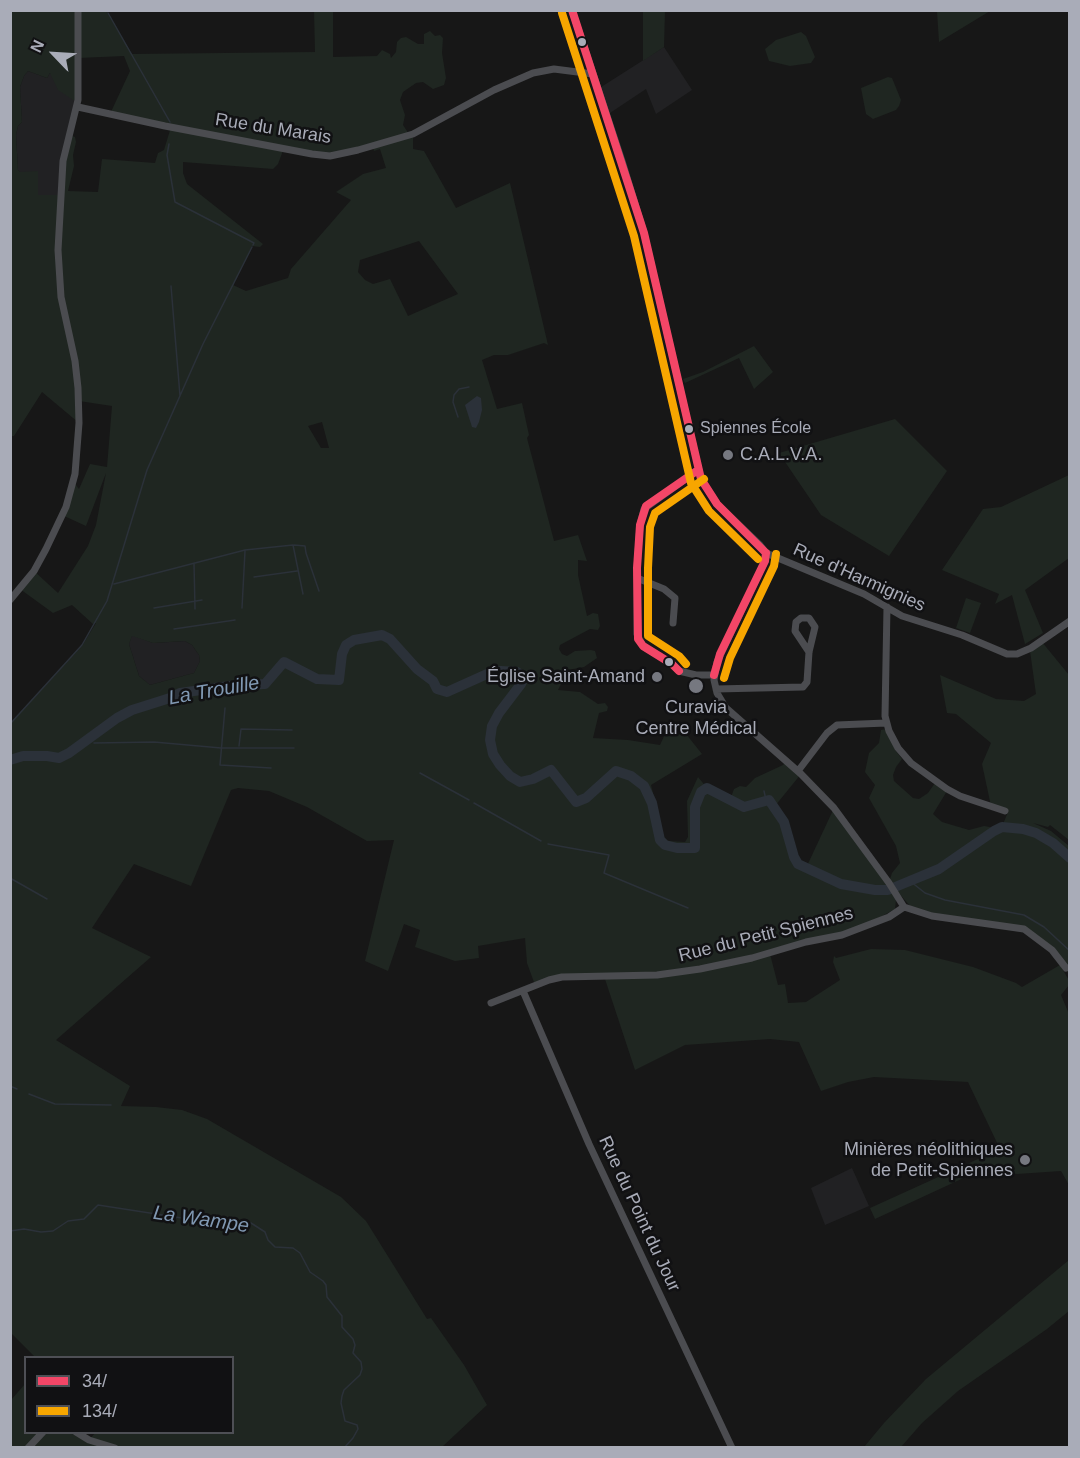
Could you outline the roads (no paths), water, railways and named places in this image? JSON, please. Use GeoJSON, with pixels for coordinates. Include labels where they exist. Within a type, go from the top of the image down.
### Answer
{"type":"FeatureCollection","features":[{"type":"Feature","properties":{"kind":"street"},"geometry":{"type":"LineString","coordinates":[[10,600],[34,571],[46,549],[66,507],[75,474],[79,413],[78,388],[75,361],[61,297],[58,250],[63,161],[78,107],[78,10]]}},
{"type":"Feature","properties":{"kind":"street"},"geometry":{"type":"LineString","coordinates":[[572,10],[644,233],[701,479],[717,504],[766,553],[765,561],[720,654],[714,675],[716,689],[726,708],[798,771],[834,808],[904,906],[924,914],[1024,929],[1052,950],[1065,968]]}},
{"type":"Feature","properties":{"kind":"street","name":"Rue du Marais"},"geometry":{"type":"LineString","coordinates":[[78,107],[165,126],[330,156],[413,134],[494,90],[533,73],[554,69],[593,74]]}},
{"type":"Feature","properties":{"kind":"street"},"geometry":{"type":"LineString","coordinates":[[698,470],[644,509],[640,525],[637,578],[637,634],[640,642],[649,650],[672,663],[679,671],[696,675],[714,675]]}},
{"type":"Feature","properties":{"kind":"street","name":"Rue d'Harmignies"},"geometry":{"type":"LineString","coordinates":[[766,553],[864,594],[902,616],[962,635],[1001,652],[1012,654],[1031,648],[1070,621]]}},
{"type":"Feature","properties":{"kind":"street"},"geometry":{"type":"LineString","coordinates":[[637,578],[664,589],[675,598],[673,623]]}},
{"type":"Feature","properties":{"kind":"street"},"geometry":{"type":"LineString","coordinates":[[887,607],[886,723],[902,754],[911,763],[955,793],[1005,811]]}},
{"type":"Feature","properties":{"kind":"street"},"geometry":{"type":"LineString","coordinates":[[716,689],[803,687],[807,682],[809,652],[815,631],[814,623],[809,618],[801,618],[795,624],[795,631],[809,652]]}},
{"type":"Feature","properties":{"kind":"street"},"geometry":{"type":"LineString","coordinates":[[798,771],[827,733],[837,725],[886,723]]}},
{"type":"Feature","properties":{"kind":"street","name":"Rue du Petit Spiennes"},"geometry":{"type":"LineString","coordinates":[[491,1003],[562,977],[657,975],[736,961],[842,935],[889,917],[904,906]]}},
{"type":"Feature","properties":{"kind":"street","name":"Rue du Point du Jour"},"geometry":{"type":"LineString","coordinates":[[523,991],[589,1144],[732,1448]]}},
{"type":"Feature","properties":{"kind":"street"},"geometry":{"type":"LineString","coordinates":[[28,1448],[41,1434]]}},
{"type":"Feature","properties":{"kind":"street"},"geometry":{"type":"LineString","coordinates":[[79,1434],[89,1440],[115,1448]]}},
{"type":"Feature","properties":{"kind":"waterway"},"geometry":{"type":"LineString","coordinates":[[108,13],[170,122]]}},
{"type":"Feature","properties":{"kind":"waterway"},"geometry":{"type":"LineString","coordinates":[[169,144],[167,155],[175,202],[254,243],[253,245]]}},
{"type":"Feature","properties":{"kind":"waterway"},"geometry":{"type":"LineString","coordinates":[[10,724],[82,645],[107,601],[147,470],[203,344],[252,247]]}},
{"type":"Feature","properties":{"kind":"waterway"},"geometry":{"type":"LineString","coordinates":[[171,286],[180,396]]}},
{"type":"Feature","properties":{"kind":"waterway"},"geometry":{"type":"LineString","coordinates":[[458,417],[453,402],[454,395],[459,389],[469,387]]}},
{"type":"Feature","properties":{"kind":"waterway"},"geometry":{"type":"LineString","coordinates":[[114,584],[245,550],[293,545],[303,594]]}},
{"type":"Feature","properties":{"kind":"waterway"},"geometry":{"type":"LineString","coordinates":[[294,545],[305,546],[319,591]]}},
{"type":"Feature","properties":{"kind":"waterway"},"geometry":{"type":"LineString","coordinates":[[242,608],[245,551]]}},
{"type":"Feature","properties":{"kind":"waterway"},"geometry":{"type":"LineString","coordinates":[[194,563],[195,609]]}},
{"type":"Feature","properties":{"kind":"waterway"},"geometry":{"type":"LineString","coordinates":[[254,577],[297,571]]}},
{"type":"Feature","properties":{"kind":"waterway"},"geometry":{"type":"LineString","coordinates":[[154,608],[202,600]]}},
{"type":"Feature","properties":{"kind":"waterway"},"geometry":{"type":"LineString","coordinates":[[174,629],[235,620]]}},
{"type":"Feature","properties":{"kind":"waterway","name":"La Trouille"},"geometry":{"type":"LineString","coordinates":[[10,760],[23,756],[59,758],[132,710],[180,693],[229,686],[265,684],[284,662],[317,679],[339,680],[342,654],[346,645],[354,640],[382,635],[390,639],[417,669],[433,681],[437,689],[447,692],[487,674],[501,671],[517,672],[524,677],[492,726],[490,740],[493,754],[500,765],[510,776],[520,782],[533,779],[551,770],[576,802],[586,798],[616,771],[631,776],[644,786],[652,803],[660,840],[665,845],[695,848],[695,807],[701,792],[707,788],[744,807],[769,800],[784,822],[798,864],[841,884],[888,890],[939,869],[1002,827],[1036,833],[1053,843],[1070,858]]}},
{"type":"Feature","properties":{"kind":"waterway"},"geometry":{"type":"LineString","coordinates":[[225,708],[220,765],[271,768]]}},
{"type":"Feature","properties":{"kind":"waterway"},"geometry":{"type":"LineString","coordinates":[[239,746],[241,729],[292,730]]}},
{"type":"Feature","properties":{"kind":"waterway"},"geometry":{"type":"LineString","coordinates":[[94,743],[154,742],[221,748],[294,748]]}},
{"type":"Feature","properties":{"kind":"waterway"},"geometry":{"type":"LineString","coordinates":[[420,773],[469,800]]}},
{"type":"Feature","properties":{"kind":"waterway"},"geometry":{"type":"LineString","coordinates":[[764,791],[766,800]]}},
{"type":"Feature","properties":{"kind":"waterway"},"geometry":{"type":"LineString","coordinates":[[474,803],[541,841]]}},
{"type":"Feature","properties":{"kind":"waterway"},"geometry":{"type":"LineString","coordinates":[[548,844],[609,855],[604,873],[688,908]]}},
{"type":"Feature","properties":{"kind":"waterway"},"geometry":{"type":"LineString","coordinates":[[10,878],[47,899]]}},
{"type":"Feature","properties":{"kind":"waterway"},"geometry":{"type":"LineString","coordinates":[[910,881],[925,893],[945,900],[1024,915],[1044,927],[1070,951]]}},
{"type":"Feature","properties":{"kind":"waterway"},"geometry":{"type":"LineString","coordinates":[[10,1086],[17,1089]]}},
{"type":"Feature","properties":{"kind":"waterway"},"geometry":{"type":"LineString","coordinates":[[29,1094],[55,1104],[111,1105]]}},
{"type":"Feature","properties":{"kind":"waterway","name":"La Wampe"},"geometry":{"type":"LineString","coordinates":[[10,1231],[24,1229],[41,1232],[53,1231],[68,1221],[84,1219],[98,1205],[195,1220],[251,1223],[265,1232],[268,1240],[275,1247],[293,1248],[300,1253],[310,1272],[326,1285],[327,1297],[342,1316],[342,1327],[353,1339],[355,1345],[353,1353],[361,1362],[360,1375],[344,1390],[342,1396],[341,1403],[345,1421],[357,1425],[358,1429],[344,1448]]}},
{"type":"Feature","properties":{"kind":"place","name":"Spiennes École"},"geometry":{"type":"Point","coordinates":[689,429]}},
{"type":"Feature","properties":{"kind":"place","name":"C.A.L.V.A."},"geometry":{"type":"Point","coordinates":[728,455]}},
{"type":"Feature","properties":{"kind":"place","name":"Église Saint-Amand"},"geometry":{"type":"Point","coordinates":[657,677]}},
{"type":"Feature","properties":{"kind":"place","name":"Curavia Centre Médical"},"geometry":{"type":"Point","coordinates":[696,686]}},
{"type":"Feature","properties":{"kind":"place","name":"Minières néolithiques de Petit-Spiennes"},"geometry":{"type":"Point","coordinates":[1025,1160]}}]}
